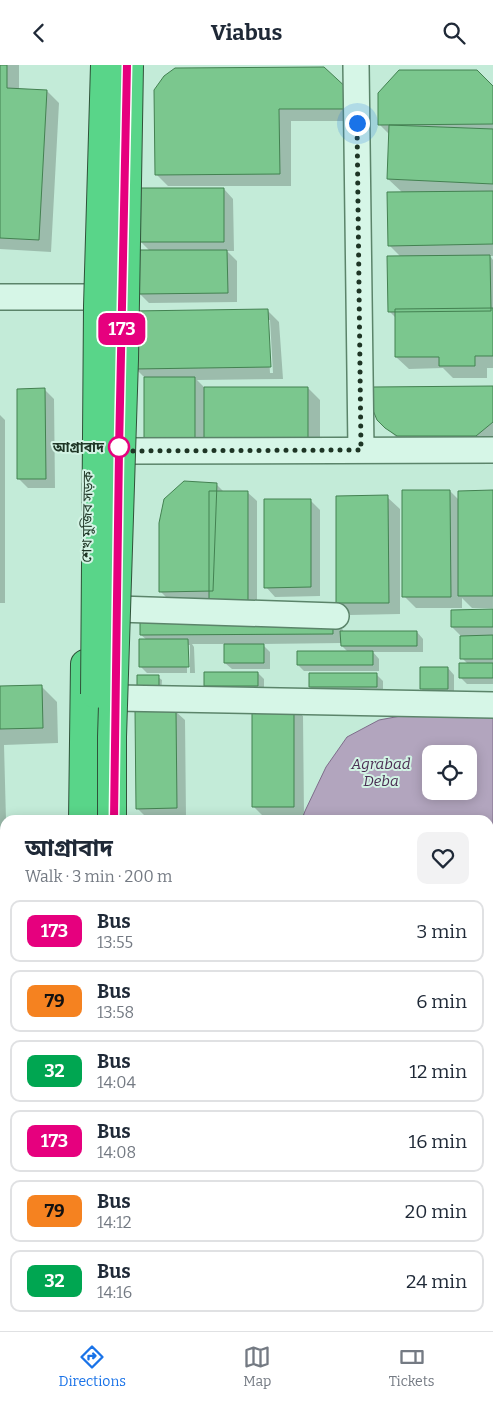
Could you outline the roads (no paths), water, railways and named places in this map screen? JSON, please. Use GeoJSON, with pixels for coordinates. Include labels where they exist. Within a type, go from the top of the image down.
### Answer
{"type":"FeatureCollection","features":[{"type":"Feature","properties":{"kind":"highway"},"geometry":{"type":"LineString","coordinates":[[96,65],[118,65]]}},
{"type":"Feature","properties":{"kind":"highway","name":"শেখ মুজিব সড়ক"},"geometry":{"type":"LineString","coordinates":[[82,815],[90,297],[96,65]]}},
{"type":"Feature","properties":{"kind":"highway"},"geometry":{"type":"LineString","coordinates":[[93,815],[98,307],[105,65]]}},
{"type":"Feature","properties":{"kind":"highway"},"geometry":{"type":"LineString","coordinates":[[113,815],[117,698],[119,451],[128,65]]}},
{"type":"Feature","properties":{"kind":"highway"},"geometry":{"type":"LineString","coordinates":[[113,815],[112,737],[124,359],[128,65]]}},
{"type":"Feature","properties":{"kind":"street"},"geometry":{"type":"LineString","coordinates":[[356,65],[361,450]]}},
{"type":"Feature","properties":{"kind":"street"},"geometry":{"type":"LineString","coordinates":[[0,297],[90,297]]}},
{"type":"Feature","properties":{"kind":"street"},"geometry":{"type":"LineString","coordinates":[[119,451],[493,450]]}},
{"type":"Feature","properties":{"kind":"street"},"geometry":{"type":"LineString","coordinates":[[118,609],[336,616]]}},
{"type":"Feature","properties":{"kind":"street"},"geometry":{"type":"LineString","coordinates":[[117,698],[493,705]]}},
{"type":"Feature","properties":{"kind":"water","name":"Agrabad Deba"},"geometry":{"type":"Polygon","coordinates":[[[417,713],[493,713],[493,815],[304,815],[326,767],[347,737],[379,720],[417,713]]]}},
{"type":"Feature","properties":{"kind":"place","name":"আগ্রাবাদ"},"geometry":{"type":"Point","coordinates":[119,447]}}]}
